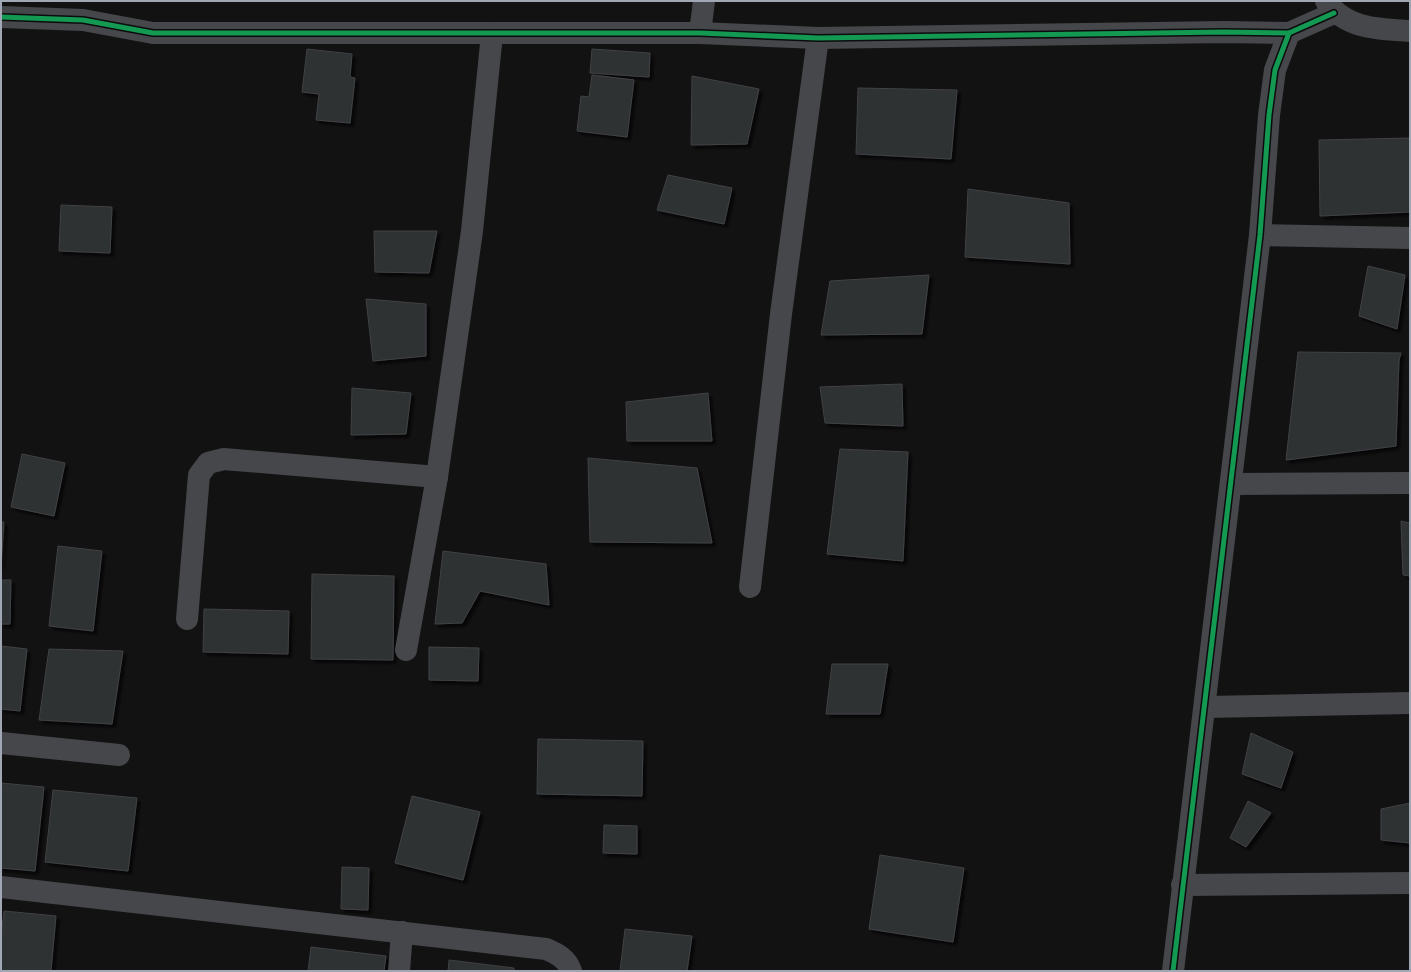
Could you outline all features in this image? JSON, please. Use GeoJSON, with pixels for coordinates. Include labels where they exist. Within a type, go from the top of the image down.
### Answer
{"type":"FeatureCollection","features":[{"type":"Feature","properties":{"kind":"street"},"geometry":{"type":"LineString","coordinates":[[700,33],[704,1]]}},
{"type":"Feature","properties":{"kind":"street"},"geometry":{"type":"LineString","coordinates":[[1,17],[81,11],[153,33],[700,33],[818,38],[1289,32],[1330,7],[1369,28],[1410,31]]}},
{"type":"Feature","properties":{"kind":"street"},"geometry":{"type":"LineString","coordinates":[[1173,971],[1182,884],[1206,707],[1260,235],[1269,115],[1275,70],[1289,32]]}},
{"type":"Feature","properties":{"kind":"street"},"geometry":{"type":"LineString","coordinates":[[406,650],[437,477],[472,231],[492,34]]}},
{"type":"Feature","properties":{"kind":"street"},"geometry":{"type":"LineString","coordinates":[[750,587],[781,314],[818,38]]}},
{"type":"Feature","properties":{"kind":"street"},"geometry":{"type":"LineString","coordinates":[[1260,235],[1410,238]]}},
{"type":"Feature","properties":{"kind":"street"},"geometry":{"type":"LineString","coordinates":[[187,619],[199,475],[208,462],[224,459],[437,477]]}},
{"type":"Feature","properties":{"kind":"street"},"geometry":{"type":"LineString","coordinates":[[1232,484],[1410,483]]}},
{"type":"Feature","properties":{"kind":"street"},"geometry":{"type":"LineString","coordinates":[[1206,707],[1410,703]]}},
{"type":"Feature","properties":{"kind":"street"},"geometry":{"type":"LineString","coordinates":[[1,743],[119,755]]}},
{"type":"Feature","properties":{"kind":"street"},"geometry":{"type":"LineString","coordinates":[[1182,884],[1410,883]]}},
{"type":"Feature","properties":{"kind":"street"},"geometry":{"type":"LineString","coordinates":[[1,887],[546,949],[557,953],[568,963],[572,971]]}},
{"type":"Feature","properties":{"kind":"street"},"geometry":{"type":"LineString","coordinates":[[399,971],[402,932]]}},
{"type":"Feature","properties":{"kind":"building"},"geometry":{"type":"Polygon","coordinates":[[[307,49],[352,54],[350,77],[355,78],[350,123],[316,120],[319,94],[302,92],[307,49]]]}},
{"type":"Feature","properties":{"kind":"building"},"geometry":{"type":"Polygon","coordinates":[[[592,49],[650,53],[649,77],[590,73],[592,49]]]}},
{"type":"Feature","properties":{"kind":"building"},"geometry":{"type":"Polygon","coordinates":[[[592,75],[634,80],[627,137],[577,131],[581,96],[589,97],[592,75]]]}},
{"type":"Feature","properties":{"kind":"building"},"geometry":{"type":"Polygon","coordinates":[[[692,76],[759,89],[747,144],[691,145],[692,76]]]}},
{"type":"Feature","properties":{"kind":"building"},"geometry":{"type":"Polygon","coordinates":[[[858,88],[957,90],[951,159],[856,154],[858,88]]]}},
{"type":"Feature","properties":{"kind":"building"},"geometry":{"type":"Polygon","coordinates":[[[1410,138],[1410,212],[1320,216],[1319,140],[1410,138]]]}},
{"type":"Feature","properties":{"kind":"building"},"geometry":{"type":"Polygon","coordinates":[[[668,175],[732,188],[724,224],[657,210],[668,175]]]}},
{"type":"Feature","properties":{"kind":"building"},"geometry":{"type":"Polygon","coordinates":[[[968,189],[1069,203],[1070,264],[965,257],[968,189]]]}},
{"type":"Feature","properties":{"kind":"building"},"geometry":{"type":"Polygon","coordinates":[[[61,205],[112,207],[110,253],[59,251],[61,205]]]}},
{"type":"Feature","properties":{"kind":"building"},"geometry":{"type":"Polygon","coordinates":[[[374,231],[437,231],[429,273],[375,272],[374,231]]]}},
{"type":"Feature","properties":{"kind":"building"},"geometry":{"type":"Polygon","coordinates":[[[1368,266],[1405,275],[1397,329],[1359,316],[1368,266]]]}},
{"type":"Feature","properties":{"kind":"building"},"geometry":{"type":"Polygon","coordinates":[[[929,275],[922,334],[821,335],[830,281],[929,275]]]}},
{"type":"Feature","properties":{"kind":"building"},"geometry":{"type":"Polygon","coordinates":[[[366,299],[426,304],[426,356],[373,361],[366,299]]]}},
{"type":"Feature","properties":{"kind":"building"},"geometry":{"type":"Polygon","coordinates":[[[1298,352],[1401,353],[1399,360],[1396,446],[1286,460],[1298,352]]]}},
{"type":"Feature","properties":{"kind":"building"},"geometry":{"type":"Polygon","coordinates":[[[902,384],[903,426],[825,423],[820,387],[902,384]]]}},
{"type":"Feature","properties":{"kind":"building"},"geometry":{"type":"Polygon","coordinates":[[[352,388],[411,393],[406,434],[351,435],[352,388]]]}},
{"type":"Feature","properties":{"kind":"building"},"geometry":{"type":"Polygon","coordinates":[[[708,393],[712,441],[627,441],[626,402],[708,393]]]}},
{"type":"Feature","properties":{"kind":"building"},"geometry":{"type":"Polygon","coordinates":[[[840,449],[908,452],[903,561],[827,554],[840,449]]]}},
{"type":"Feature","properties":{"kind":"building"},"geometry":{"type":"Polygon","coordinates":[[[22,454],[65,463],[54,516],[11,507],[22,454]]]}},
{"type":"Feature","properties":{"kind":"building"},"geometry":{"type":"Polygon","coordinates":[[[588,458],[697,468],[712,543],[590,542],[588,458]]]}},
{"type":"Feature","properties":{"kind":"building"},"geometry":{"type":"Polygon","coordinates":[[[1401,521],[1410,523],[1410,576],[1403,575],[1401,521]]]}},
{"type":"Feature","properties":{"kind":"building"},"geometry":{"type":"Polygon","coordinates":[[[1,522],[4,522],[1,566],[1,522]]]}},
{"type":"Feature","properties":{"kind":"building"},"geometry":{"type":"Polygon","coordinates":[[[58,546],[102,551],[93,631],[49,626],[58,546]]]}},
{"type":"Feature","properties":{"kind":"building"},"geometry":{"type":"Polygon","coordinates":[[[443,551],[546,564],[549,605],[480,591],[462,623],[435,624],[443,551]]]}},
{"type":"Feature","properties":{"kind":"building"},"geometry":{"type":"Polygon","coordinates":[[[312,574],[394,576],[393,660],[311,659],[312,574]]]}},
{"type":"Feature","properties":{"kind":"building"},"geometry":{"type":"Polygon","coordinates":[[[1,580],[11,580],[10,624],[1,624],[1,580]]]}},
{"type":"Feature","properties":{"kind":"building"},"geometry":{"type":"Polygon","coordinates":[[[204,609],[289,611],[288,654],[203,652],[204,609]]]}},
{"type":"Feature","properties":{"kind":"building"},"geometry":{"type":"Polygon","coordinates":[[[1,646],[27,649],[20,711],[1,709],[1,646]]]}},
{"type":"Feature","properties":{"kind":"building"},"geometry":{"type":"Polygon","coordinates":[[[429,647],[479,648],[478,681],[429,680],[429,647]]]}},
{"type":"Feature","properties":{"kind":"building"},"geometry":{"type":"Polygon","coordinates":[[[49,649],[123,651],[112,724],[39,720],[49,649]]]}},
{"type":"Feature","properties":{"kind":"building"},"geometry":{"type":"Polygon","coordinates":[[[832,664],[888,664],[880,714],[826,714],[832,664]]]}},
{"type":"Feature","properties":{"kind":"building"},"geometry":{"type":"Polygon","coordinates":[[[1251,733],[1293,752],[1281,788],[1242,774],[1251,733]]]}},
{"type":"Feature","properties":{"kind":"building"},"geometry":{"type":"Polygon","coordinates":[[[538,739],[643,741],[642,796],[537,794],[538,739]]]}},
{"type":"Feature","properties":{"kind":"building"},"geometry":{"type":"Polygon","coordinates":[[[1,783],[44,787],[35,871],[1,868],[1,783]]]}},
{"type":"Feature","properties":{"kind":"building"},"geometry":{"type":"Polygon","coordinates":[[[53,790],[137,798],[128,871],[45,862],[53,790]]]}},
{"type":"Feature","properties":{"kind":"building"},"geometry":{"type":"Polygon","coordinates":[[[412,796],[480,812],[463,880],[395,863],[412,796]]]}},
{"type":"Feature","properties":{"kind":"building"},"geometry":{"type":"Polygon","coordinates":[[[1248,801],[1271,813],[1246,847],[1230,838],[1248,801]]]}},
{"type":"Feature","properties":{"kind":"building"},"geometry":{"type":"Polygon","coordinates":[[[1410,803],[1410,843],[1381,840],[1381,809],[1410,803]]]}},
{"type":"Feature","properties":{"kind":"building"},"geometry":{"type":"Polygon","coordinates":[[[604,825],[637,826],[637,854],[603,853],[604,825]]]}},
{"type":"Feature","properties":{"kind":"building"},"geometry":{"type":"Polygon","coordinates":[[[880,855],[964,868],[953,942],[869,929],[880,855]]]}},
{"type":"Feature","properties":{"kind":"building"},"geometry":{"type":"Polygon","coordinates":[[[342,867],[369,868],[368,910],[341,909],[342,867]]]}},
{"type":"Feature","properties":{"kind":"building"},"geometry":{"type":"Polygon","coordinates":[[[4,911],[56,916],[51,971],[1,971],[1,937],[4,911]]]}},
{"type":"Feature","properties":{"kind":"building"},"geometry":{"type":"Polygon","coordinates":[[[625,929],[692,936],[687,971],[620,971],[625,929]]]}},
{"type":"Feature","properties":{"kind":"building"},"geometry":{"type":"Polygon","coordinates":[[[311,947],[386,956],[384,971],[308,971],[311,947]]]}},
{"type":"Feature","properties":{"kind":"building"},"geometry":{"type":"Polygon","coordinates":[[[449,960],[514,968],[514,971],[448,971],[449,960]]]}},
{"type":"Feature","properties":{"kind":"cycle path"},"geometry":{"type":"LineString","coordinates":[[1,17],[83,20],[153,33],[700,33],[818,38],[1224,32],[1289,33],[1334,13]]}},
{"type":"Feature","properties":{"kind":"cycle path"},"geometry":{"type":"LineString","coordinates":[[1173,971],[1260,235],[1269,115],[1275,70],[1289,33]]}}]}
